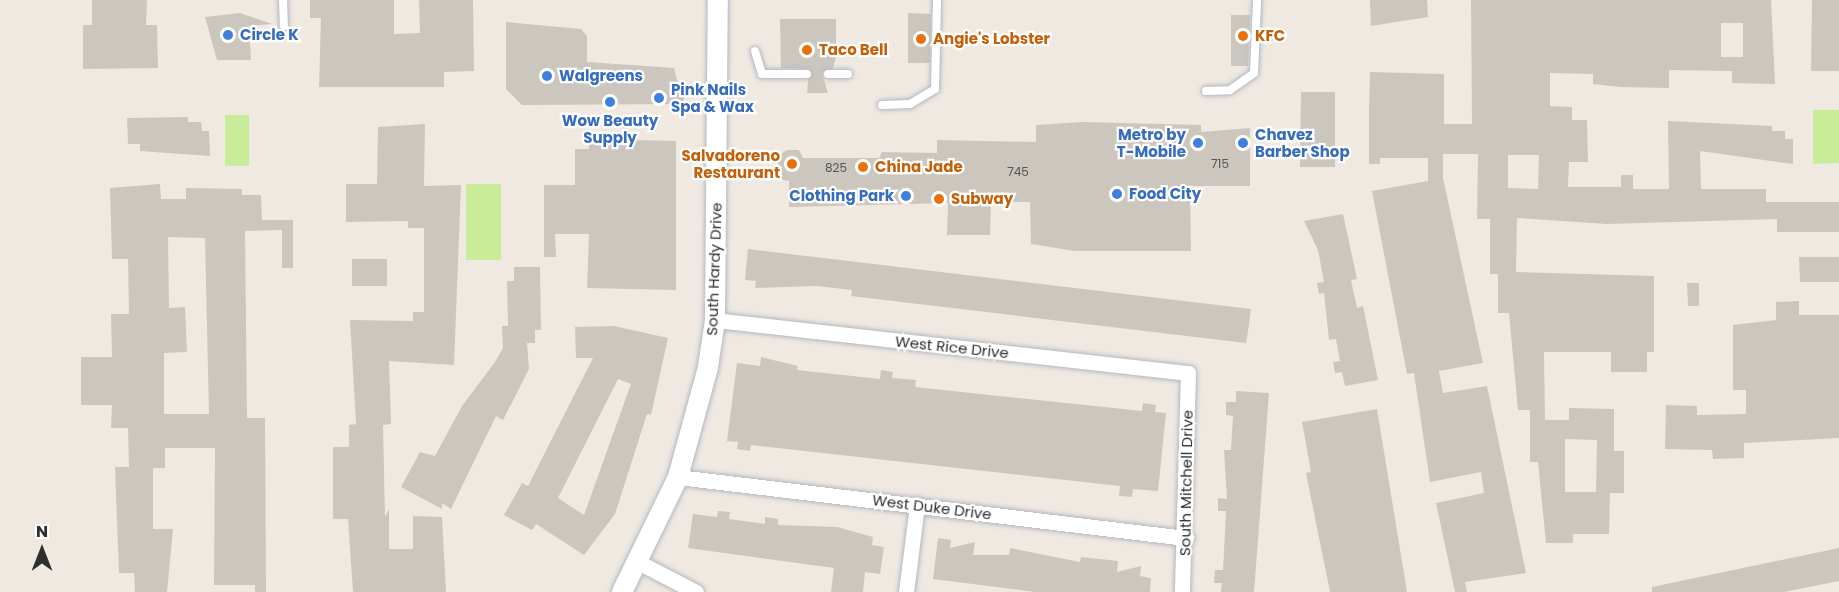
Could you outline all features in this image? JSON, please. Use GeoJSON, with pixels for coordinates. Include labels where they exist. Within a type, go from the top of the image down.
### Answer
{"type":"FeatureCollection","features":[{"type":"Feature","properties":{"kind":"street","name":"South Hardy Drive"},"geometry":{"type":"LineString","coordinates":[[622,592],[640,563],[678,477],[698,412],[715,320],[718,0]]}},
{"type":"Feature","properties":{"kind":"street","name":"West Rice Drive"},"geometry":{"type":"LineString","coordinates":[[715,320],[1188,373]]}},
{"type":"Feature","properties":{"kind":"street","name":"South Mitchell Drive"},"geometry":{"type":"LineString","coordinates":[[1182,592],[1186,538],[1188,373]]}},
{"type":"Feature","properties":{"kind":"street","name":"West Duke Drive"},"geometry":{"type":"LineString","coordinates":[[678,477],[1186,538]]}},
{"type":"Feature","properties":{"kind":"street"},"geometry":{"type":"LineString","coordinates":[[906,592],[917,505]]}},
{"type":"Feature","properties":{"kind":"street"},"geometry":{"type":"LineString","coordinates":[[640,563],[696,592]]}},
{"type":"Feature","properties":{"kind":"lane"},"geometry":{"type":"LineString","coordinates":[[283,0],[284,26]]}},
{"type":"Feature","properties":{"kind":"lane"},"geometry":{"type":"LineString","coordinates":[[882,105],[910,104],[935,89],[937,0]]}},
{"type":"Feature","properties":{"kind":"lane"},"geometry":{"type":"LineString","coordinates":[[1206,91],[1230,90],[1254,73],[1257,0]]}},
{"type":"Feature","properties":{"kind":"lane"},"geometry":{"type":"LineString","coordinates":[[755,51],[762,74],[807,74]]}},
{"type":"Feature","properties":{"kind":"lane"},"geometry":{"type":"LineString","coordinates":[[828,74],[848,74]]}},
{"type":"Feature","properties":{"kind":"green space"},"geometry":{"type":"Polygon","coordinates":[[[1813,110],[1839,110],[1839,163],[1813,164],[1813,110]]]}},
{"type":"Feature","properties":{"kind":"green space"},"geometry":{"type":"Polygon","coordinates":[[[225,115],[249,115],[249,166],[225,166],[225,115]]]}},
{"type":"Feature","properties":{"kind":"green space"},"geometry":{"type":"Polygon","coordinates":[[[466,184],[501,184],[501,260],[466,260],[466,184]]]}},
{"type":"Feature","properties":{"kind":"building"},"geometry":{"type":"Polygon","coordinates":[[[92,0],[147,0],[146,25],[157,25],[158,68],[83,69],[83,25],[92,25],[92,0]]]}},
{"type":"Feature","properties":{"kind":"building"},"geometry":{"type":"Polygon","coordinates":[[[310,0],[394,0],[394,34],[420,33],[419,0],[473,0],[474,71],[444,72],[444,87],[319,87],[321,18],[310,18],[310,0]]]}},
{"type":"Feature","properties":{"kind":"building"},"geometry":{"type":"Polygon","coordinates":[[[1370,0],[1427,0],[1428,17],[1371,26],[1370,0]]]}},
{"type":"Feature","properties":{"kind":"building"},"geometry":{"type":"Polygon","coordinates":[[[1471,0],[1771,0],[1775,84],[1732,83],[1732,71],[1669,70],[1669,88],[1593,84],[1593,74],[1550,73],[1550,106],[1572,107],[1572,120],[1587,120],[1588,162],[1569,162],[1568,187],[1621,187],[1621,175],[1633,175],[1633,189],[1669,189],[1668,121],[1772,126],[1772,131],[1785,131],[1785,139],[1793,139],[1793,164],[1700,151],[1701,189],[1766,189],[1766,202],[1839,202],[1839,232],[1777,232],[1777,219],[1607,224],[1517,218],[1516,272],[1654,276],[1654,352],[1647,352],[1647,372],[1611,372],[1611,352],[1544,352],[1545,420],[1569,420],[1569,408],[1614,409],[1614,451],[1624,451],[1624,493],[1610,493],[1609,534],[1573,534],[1573,543],[1546,543],[1538,462],[1530,462],[1530,410],[1518,410],[1509,313],[1498,313],[1498,274],[1490,274],[1490,219],[1477,219],[1478,154],[1443,154],[1443,178],[1483,363],[1439,371],[1443,393],[1487,386],[1526,573],[1465,582],[1467,592],[1455,592],[1436,503],[1484,493],[1481,472],[1430,482],[1414,373],[1407,374],[1372,191],[1428,181],[1428,158],[1380,158],[1380,164],[1369,164],[1370,72],[1444,74],[1444,124],[1472,124],[1471,0]],[[1721,23],[1721,57],[1743,57],[1743,23],[1721,23]],[[1508,155],[1508,188],[1538,189],[1539,155],[1508,155]],[[1565,439],[1565,492],[1596,492],[1597,440],[1565,439]]]}},
{"type":"Feature","properties":{"kind":"building"},"geometry":{"type":"Polygon","coordinates":[[[1812,0],[1839,0],[1839,71],[1811,71],[1812,0]]]}},
{"type":"Feature","properties":{"kind":"building","name":"Circle K"},"geometry":{"type":"Polygon","coordinates":[[[240,13],[272,24],[249,26],[251,60],[217,60],[205,17],[240,13]]]}},
{"type":"Feature","properties":{"kind":"building","name":"Angie's Lobster"},"geometry":{"type":"Polygon","coordinates":[[[908,13],[931,14],[930,63],[908,63],[908,13]]]}},
{"type":"Feature","properties":{"kind":"building","name":"KFC"},"geometry":{"type":"Polygon","coordinates":[[[1231,15],[1250,15],[1248,66],[1231,66],[1231,15]]]}},
{"type":"Feature","properties":{"kind":"building","name":"Taco Bell"},"geometry":{"type":"Polygon","coordinates":[[[780,19],[836,19],[836,57],[833,68],[822,73],[828,93],[807,93],[809,69],[781,68],[780,19]]]}},
{"type":"Feature","properties":{"kind":"building","name":"Walgreens"},"geometry":{"type":"Polygon","coordinates":[[[506,22],[581,29],[587,36],[587,62],[674,68],[678,84],[684,84],[684,104],[522,105],[506,89],[506,22]]]}},
{"type":"Feature","properties":{"kind":"building"},"geometry":{"type":"Polygon","coordinates":[[[1301,92],[1335,92],[1335,167],[1300,167],[1301,92]]]}},
{"type":"Feature","properties":{"kind":"building"},"geometry":{"type":"Polygon","coordinates":[[[188,117],[188,122],[201,122],[202,131],[209,131],[210,156],[140,151],[140,144],[128,144],[127,118],[188,117]]]}},
{"type":"Feature","properties":{"kind":"building"},"geometry":{"type":"Polygon","coordinates":[[[1083,122],[1201,125],[1201,132],[1250,128],[1250,186],[1190,186],[1191,251],[1075,251],[1031,244],[1030,202],[991,202],[990,235],[947,235],[948,203],[789,207],[789,181],[778,179],[778,156],[787,150],[799,150],[803,158],[879,158],[882,152],[937,153],[937,140],[1036,142],[1036,125],[1083,122]]]}},
{"type":"Feature","properties":{"kind":"building"},"geometry":{"type":"Polygon","coordinates":[[[425,124],[424,186],[461,185],[454,365],[389,361],[391,424],[383,425],[385,517],[389,509],[389,549],[413,549],[413,516],[442,517],[446,592],[353,592],[348,519],[333,519],[333,447],[349,447],[349,425],[356,424],[350,320],[413,321],[413,312],[424,312],[424,228],[408,228],[408,221],[346,222],[346,184],[377,184],[378,127],[425,124]]]}},
{"type":"Feature","properties":{"kind":"building"},"geometry":{"type":"Polygon","coordinates":[[[589,139],[676,141],[676,290],[587,288],[589,234],[555,234],[556,257],[544,257],[544,185],[575,185],[575,149],[589,149],[589,139]]]}},
{"type":"Feature","properties":{"kind":"building"},"geometry":{"type":"Polygon","coordinates":[[[160,184],[161,199],[186,199],[186,188],[242,189],[242,195],[261,195],[262,220],[293,220],[293,268],[282,268],[282,230],[245,231],[247,418],[265,418],[266,592],[255,592],[255,585],[214,585],[215,448],[165,448],[165,468],[153,468],[153,529],[173,529],[167,592],[135,592],[134,573],[119,573],[115,467],[129,467],[128,428],[111,428],[112,405],[81,405],[81,357],[112,357],[111,314],[129,314],[128,259],[112,259],[110,188],[160,184]],[[168,237],[169,308],[185,307],[187,352],[164,353],[164,414],[209,414],[205,238],[168,237]]]}},
{"type":"Feature","properties":{"kind":"building"},"geometry":{"type":"Polygon","coordinates":[[[1343,214],[1357,279],[1351,280],[1357,308],[1363,306],[1378,380],[1345,386],[1342,372],[1335,373],[1333,362],[1340,361],[1336,339],[1329,340],[1324,293],[1319,294],[1317,283],[1324,282],[1318,250],[1304,221],[1343,214]]]}},
{"type":"Feature","properties":{"kind":"building"},"geometry":{"type":"Polygon","coordinates":[[[748,249],[1251,309],[1246,343],[851,296],[852,290],[817,286],[755,288],[756,281],[745,280],[748,249]]]}},
{"type":"Feature","properties":{"kind":"building"},"geometry":{"type":"Polygon","coordinates":[[[1799,257],[1839,257],[1839,282],[1800,282],[1799,257]]]}},
{"type":"Feature","properties":{"kind":"building"},"geometry":{"type":"Polygon","coordinates":[[[352,259],[387,259],[387,286],[352,286],[352,259]]]}},
{"type":"Feature","properties":{"kind":"building"},"geometry":{"type":"Polygon","coordinates":[[[514,267],[540,267],[541,330],[535,330],[535,343],[527,343],[529,369],[503,420],[496,416],[451,509],[442,503],[442,509],[401,487],[420,452],[435,456],[462,406],[503,348],[502,326],[508,326],[507,281],[514,281],[514,267]]]}},
{"type":"Feature","properties":{"kind":"building"},"geometry":{"type":"Polygon","coordinates":[[[1687,283],[1699,283],[1699,306],[1688,306],[1687,283]]]}},
{"type":"Feature","properties":{"kind":"building"},"geometry":{"type":"Polygon","coordinates":[[[1799,301],[1799,315],[1839,315],[1839,438],[1744,443],[1744,458],[1713,459],[1712,450],[1665,449],[1666,405],[1697,406],[1697,415],[1746,414],[1746,390],[1733,390],[1733,325],[1776,320],[1776,302],[1799,301]]]}},
{"type":"Feature","properties":{"kind":"building"},"geometry":{"type":"Polygon","coordinates":[[[614,326],[668,338],[651,415],[647,414],[615,514],[584,555],[536,524],[532,530],[504,515],[522,483],[528,486],[593,358],[576,358],[575,327],[614,326]],[[618,379],[558,498],[584,515],[631,384],[618,379]]]}},
{"type":"Feature","properties":{"kind":"building"},"geometry":{"type":"Polygon","coordinates":[[[761,357],[798,366],[797,370],[880,379],[881,370],[893,372],[892,378],[916,380],[915,387],[1142,411],[1143,403],[1156,405],[1155,412],[1166,413],[1158,491],[1133,489],[1132,497],[1119,496],[1120,486],[751,445],[750,451],[737,449],[738,442],[727,441],[737,363],[760,366],[761,357]]]}},
{"type":"Feature","properties":{"kind":"building"},"geometry":{"type":"Polygon","coordinates":[[[1236,391],[1269,393],[1254,592],[1221,592],[1222,583],[1214,583],[1215,570],[1223,570],[1226,511],[1218,511],[1218,498],[1227,499],[1224,450],[1231,450],[1233,416],[1226,415],[1226,402],[1236,402],[1236,391]]]}},
{"type":"Feature","properties":{"kind":"building"},"geometry":{"type":"Polygon","coordinates":[[[1377,409],[1407,592],[1330,592],[1306,473],[1311,472],[1302,422],[1377,409]]]}},
{"type":"Feature","properties":{"kind":"building"},"geometry":{"type":"Polygon","coordinates":[[[718,511],[730,512],[729,519],[765,524],[765,517],[778,519],[778,525],[837,527],[873,537],[872,545],[884,547],[880,574],[865,572],[863,592],[831,592],[834,568],[688,548],[693,514],[717,517],[718,511]]]}},
{"type":"Feature","properties":{"kind":"building"},"geometry":{"type":"Polygon","coordinates":[[[938,538],[951,540],[950,548],[975,542],[973,555],[1009,555],[1010,548],[1080,562],[1081,557],[1118,561],[1117,572],[1141,566],[1140,576],[1151,578],[1150,592],[1035,592],[933,579],[938,538]]]}},
{"type":"Feature","properties":{"kind":"building"},"geometry":{"type":"Polygon","coordinates":[[[1839,548],[1839,581],[1784,592],[1652,592],[1652,587],[1839,548]]]}},
{"type":"Feature","properties":{"kind":"place","name":"Circle K"},"geometry":{"type":"Point","coordinates":[228,35]}},
{"type":"Feature","properties":{"kind":"place","name":"KFC"},"geometry":{"type":"Point","coordinates":[1243,36]}},
{"type":"Feature","properties":{"kind":"place","name":"Angie's Lobster"},"geometry":{"type":"Point","coordinates":[921,39]}},
{"type":"Feature","properties":{"kind":"place","name":"Taco Bell"},"geometry":{"type":"Point","coordinates":[807,50]}},
{"type":"Feature","properties":{"kind":"place","name":"Walgreens"},"geometry":{"type":"Point","coordinates":[547,76]}},
{"type":"Feature","properties":{"kind":"place","name":"Pink Nails Spa & Wax"},"geometry":{"type":"Point","coordinates":[659,98]}},
{"type":"Feature","properties":{"kind":"place","name":"Wow Beauty Supply"},"geometry":{"type":"Point","coordinates":[610,102]}},
{"type":"Feature","properties":{"kind":"place","name":"Metro by T-Mobile"},"geometry":{"type":"Point","coordinates":[1198,143]}},
{"type":"Feature","properties":{"kind":"place","name":"Chavez Barber Shop"},"geometry":{"type":"Point","coordinates":[1243,143]}},
{"type":"Feature","properties":{"kind":"place","name":"Salvadoreno Restaurant"},"geometry":{"type":"Point","coordinates":[792,164]}},
{"type":"Feature","properties":{"kind":"place","name":"China Jade"},"geometry":{"type":"Point","coordinates":[863,167]}},
{"type":"Feature","properties":{"kind":"place","name":"Food City"},"geometry":{"type":"Point","coordinates":[1117,194]}},
{"type":"Feature","properties":{"kind":"place","name":"Clothing Park"},"geometry":{"type":"Point","coordinates":[906,196]}},
{"type":"Feature","properties":{"kind":"place","name":"Subway"},"geometry":{"type":"Point","coordinates":[939,199]}}]}
